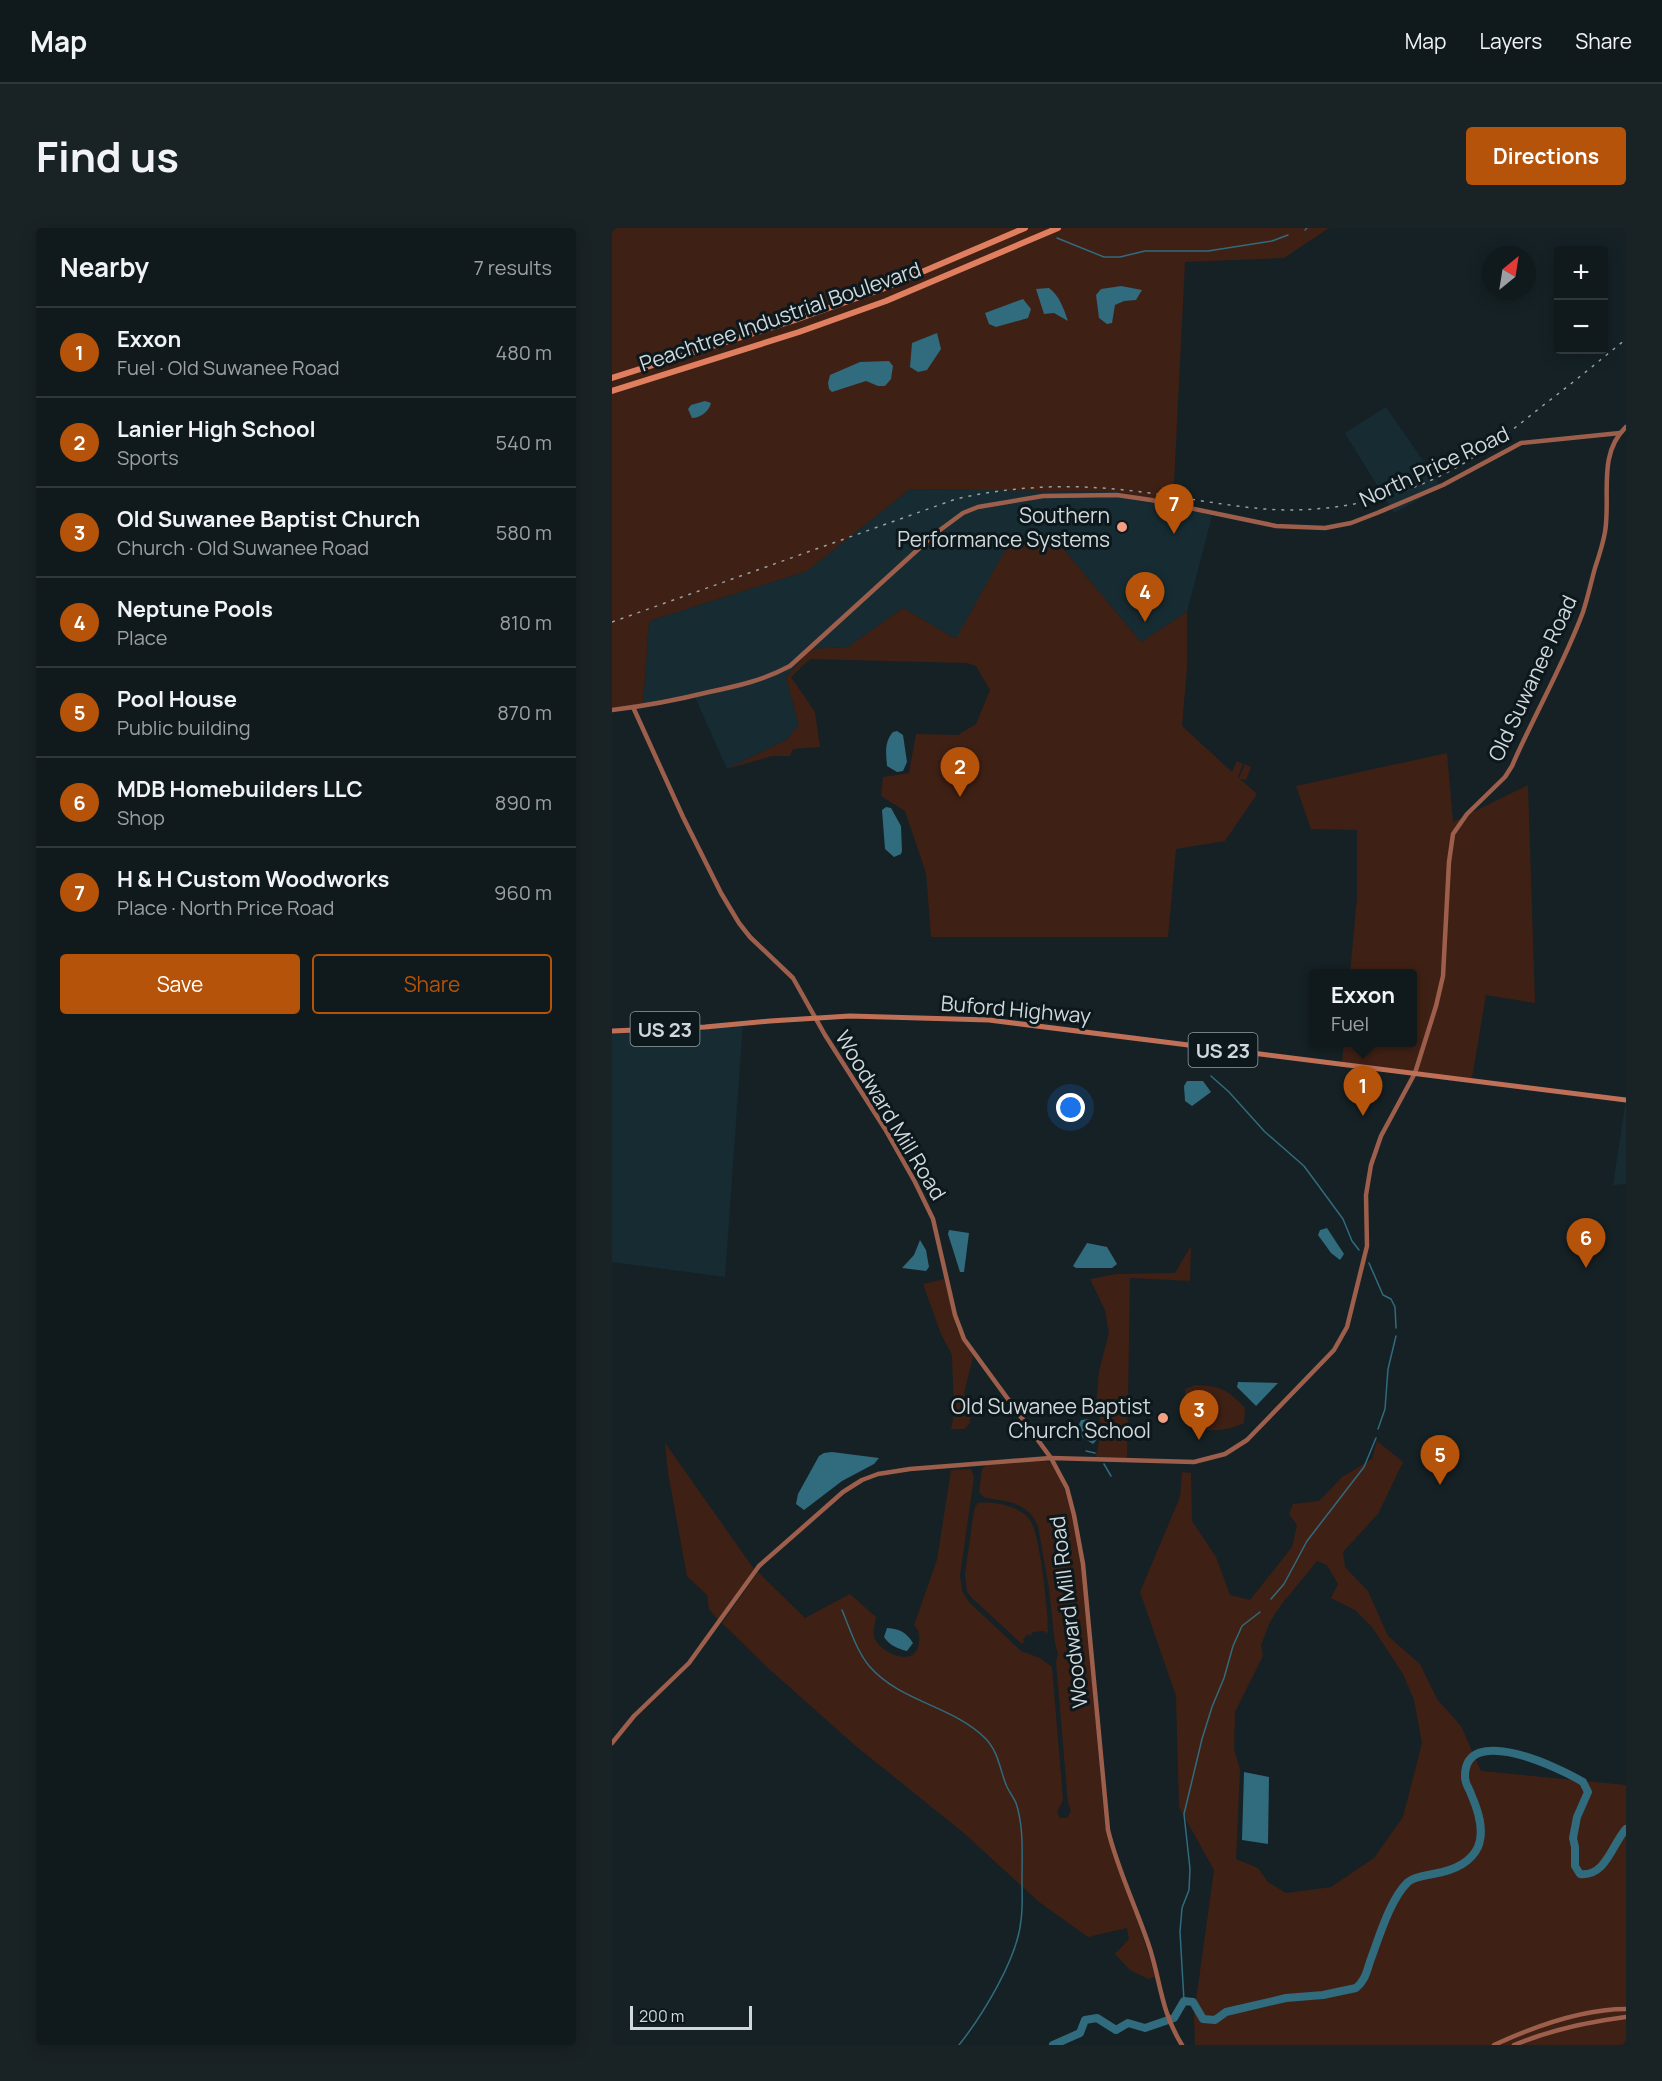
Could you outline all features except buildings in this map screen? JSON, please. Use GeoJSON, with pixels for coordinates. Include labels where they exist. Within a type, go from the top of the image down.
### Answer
{"type":"FeatureCollection","features":[{"type":"Feature","properties":{"kind":"highway","name":"Peachtree Industrial Boulevard"},"geometry":{"type":"LineString","coordinates":[[612,378],[795,320],[882,289],[1025,228]]}},
{"type":"Feature","properties":{"kind":"highway","name":"Peachtree Industrial Boulevard"},"geometry":{"type":"LineString","coordinates":[[612,391],[799,332],[886,301],[1058,228]]}},
{"type":"Feature","properties":{"kind":"main road","name":"Buford Highway"},"geometry":{"type":"LineString","coordinates":[[612,1031],[705,1027],[815,1018],[892,1017],[989,1020],[1415,1073]]}},
{"type":"Feature","properties":{"kind":"main road","name":"US 23"},"geometry":{"type":"LineString","coordinates":[[1415,1073],[1626,1100]]}},
{"type":"Feature","properties":{"kind":"street"},"geometry":{"type":"LineString","coordinates":[[1620,433],[1626,427]]}},
{"type":"Feature","properties":{"kind":"street","name":"North Price Road"},"geometry":{"type":"LineString","coordinates":[[612,710],[633,708],[755,681],[790,666],[936,533],[963,513],[978,507],[1043,496],[1117,495],[1276,526],[1325,528],[1377,513],[1443,485],[1521,443],[1620,433]]}},
{"type":"Feature","properties":{"kind":"street","name":"Old Suwanee Road"},"geometry":{"type":"LineString","coordinates":[[612,1743],[634,1716],[689,1663],[759,1566],[827,1505],[862,1479],[894,1471],[977,1462],[1051,1458],[1182,1462],[1200,1461],[1219,1456],[1246,1440],[1341,1340],[1352,1312],[1366,1246],[1366,1195],[1371,1165],[1389,1120],[1415,1073],[1443,976],[1449,862],[1453,834],[1467,814],[1505,777],[1512,766],[1575,632],[1589,594],[1605,534],[1607,467],[1611,451],[1620,433]]}},
{"type":"Feature","properties":{"kind":"street","name":"Woodward Mill Road"},"geometry":{"type":"LineString","coordinates":[[633,708],[649,746],[727,903],[750,937],[793,978],[815,1018],[885,1129],[933,1219],[955,1315],[964,1339],[1051,1458],[1071,1500],[1083,1564],[1108,1830],[1150,1949],[1166,2016],[1182,2045]]}},
{"type":"Feature","properties":{"kind":"street"},"geometry":{"type":"LineString","coordinates":[[1494,2045],[1522,2032],[1570,2017],[1626,2009]]}},
{"type":"Feature","properties":{"kind":"street"},"geometry":{"type":"LineString","coordinates":[[1514,2045],[1548,2031],[1600,2020],[1626,2018]]}},
{"type":"Feature","properties":{"kind":"shaded area"},"geometry":{"type":"Polygon","coordinates":[[[612,228],[1329,228],[1284,258],[1185,262],[1173,504],[1117,492],[910,489],[807,571],[649,621],[643,706],[612,711],[612,228]]]}},
{"type":"Feature","properties":{"kind":"shaded area"},"geometry":{"type":"Polygon","coordinates":[[[1386,407],[1441,487],[1394,513],[1345,433],[1386,407]]]}},
{"type":"Feature","properties":{"kind":"shaded area"},"geometry":{"type":"Polygon","coordinates":[[[910,489],[1118,492],[1173,504],[1212,516],[1187,612],[1141,642],[1060,545],[956,639],[903,608],[848,647],[810,649],[786,678],[799,725],[786,740],[727,769],[695,697],[643,706],[649,621],[807,571],[910,489]]]}},
{"type":"Feature","properties":{"kind":"shaded area"},"geometry":{"type":"Polygon","coordinates":[[[1012,538],[1060,545],[1141,642],[1187,612],[1187,667],[1182,726],[1232,772],[1237,761],[1243,764],[1239,778],[1245,764],[1251,767],[1246,780],[1240,779],[1257,794],[1225,841],[1176,849],[1168,937],[931,937],[926,873],[905,811],[881,796],[883,777],[909,773],[916,734],[958,735],[976,724],[990,690],[976,666],[967,663],[810,659],[791,677],[815,712],[820,747],[793,749],[790,756],[772,756],[727,769],[786,740],[799,725],[786,678],[810,649],[848,647],[903,608],[956,639],[1012,538]]]}},
{"type":"Feature","properties":{"kind":"shaded area"},"geometry":{"type":"Polygon","coordinates":[[[1447,753],[1453,822],[1528,785],[1535,1003],[1486,995],[1472,1078],[1342,1062],[1344,1047],[1417,1047],[1417,969],[1350,969],[1357,898],[1357,830],[1311,829],[1296,786],[1447,753]]]}},
{"type":"Feature","properties":{"kind":"shaded area"},"geometry":{"type":"Polygon","coordinates":[[[743,1023],[725,1277],[612,1262],[612,1030],[743,1023]]]}},
{"type":"Feature","properties":{"kind":"shaded area"},"geometry":{"type":"Polygon","coordinates":[[[1626,1099],[1626,1184],[1613,1185],[1626,1099]]]}},
{"type":"Feature","properties":{"kind":"shaded area"},"geometry":{"type":"Polygon","coordinates":[[[1191,1246],[1190,1281],[1130,1278],[1127,1460],[1094,1459],[1102,1427],[1096,1408],[1099,1371],[1109,1333],[1105,1310],[1090,1279],[1116,1274],[1175,1273],[1191,1246]]]}},
{"type":"Feature","properties":{"kind":"shaded area"},"geometry":{"type":"Polygon","coordinates":[[[944,1279],[957,1329],[973,1357],[964,1393],[971,1407],[970,1423],[964,1429],[951,1429],[954,1414],[952,1355],[941,1334],[923,1284],[944,1279]]]}},
{"type":"Feature","properties":{"kind":"shaded area"},"geometry":{"type":"Polygon","coordinates":[[[1195,1385],[1218,1388],[1233,1397],[1245,1408],[1244,1423],[1230,1428],[1208,1430],[1188,1421],[1191,1420],[1191,1408],[1186,1407],[1185,1389],[1195,1385]]]}},
{"type":"Feature","properties":{"kind":"shaded area"},"geometry":{"type":"Polygon","coordinates":[[[1377,1441],[1403,1462],[1378,1514],[1343,1552],[1345,1567],[1368,1591],[1388,1636],[1420,1664],[1437,1699],[1461,1726],[1481,1771],[1626,1785],[1626,2045],[1195,2045],[1194,2015],[1214,1870],[1179,1807],[1176,1696],[1140,1592],[1180,1497],[1182,1472],[1191,1473],[1192,1521],[1216,1557],[1230,1595],[1250,1600],[1292,1547],[1297,1525],[1289,1514],[1293,1504],[1319,1501],[1342,1477],[1372,1459],[1377,1441]],[[1317,1561],[1270,1622],[1261,1645],[1263,1656],[1235,1712],[1234,1749],[1240,1769],[1236,1859],[1258,1868],[1268,1882],[1286,1893],[1331,1887],[1374,1858],[1403,1817],[1422,1743],[1414,1700],[1403,1674],[1372,1627],[1355,1610],[1331,1598],[1338,1584],[1327,1565],[1317,1561]]]}},
{"type":"Feature","properties":{"kind":"shaded area"},"geometry":{"type":"Polygon","coordinates":[[[665,1443],[754,1569],[718,1620],[709,1609],[707,1595],[687,1576],[668,1473],[665,1443]]]}},
{"type":"Feature","properties":{"kind":"shaded area"},"geometry":{"type":"Polygon","coordinates":[[[1045,1461],[1051,1463],[1061,1482],[1070,1506],[1076,1533],[1085,1591],[1105,1825],[1150,1958],[1155,1977],[1148,1979],[1130,1970],[1115,1954],[1129,1939],[1127,1928],[1088,1937],[1039,1902],[965,1834],[857,1747],[768,1668],[722,1623],[758,1572],[805,1618],[850,1594],[876,1617],[874,1636],[876,1642],[896,1656],[911,1656],[916,1651],[919,1639],[914,1625],[937,1560],[951,1470],[971,1469],[974,1477],[960,1576],[962,1591],[969,1602],[1021,1651],[1040,1658],[1052,1667],[1063,1800],[1057,1812],[1060,1818],[1067,1818],[1071,1811],[1068,1803],[1056,1662],[1058,1654],[1038,1526],[1034,1518],[1023,1507],[985,1498],[979,1492],[982,1469],[986,1465],[1045,1461]]]}},
{"type":"Feature","properties":{"kind":"shaded area"},"geometry":{"type":"Polygon","coordinates":[[[978,1503],[999,1504],[1020,1511],[1026,1515],[1034,1528],[1043,1573],[1048,1631],[1046,1634],[1044,1631],[1032,1632],[1031,1636],[1028,1634],[1022,1644],[967,1592],[965,1574],[973,1517],[978,1503]]]}},
{"type":"Feature","properties":{"kind":"water"},"geometry":{"type":"Polygon","coordinates":[[[1121,286],[1142,290],[1136,300],[1124,301],[1115,305],[1112,323],[1107,324],[1099,318],[1096,295],[1101,289],[1121,286]]]}},
{"type":"Feature","properties":{"kind":"water"},"geometry":{"type":"Polygon","coordinates":[[[1049,288],[1058,298],[1068,321],[1054,313],[1044,314],[1036,289],[1049,288]]]}},
{"type":"Feature","properties":{"kind":"water"},"geometry":{"type":"Polygon","coordinates":[[[1023,299],[1031,309],[1028,318],[996,327],[989,324],[985,313],[1023,299]]]}},
{"type":"Feature","properties":{"kind":"water"},"geometry":{"type":"Polygon","coordinates":[[[937,333],[941,349],[927,370],[918,372],[910,367],[912,343],[937,333]]]}},
{"type":"Feature","properties":{"kind":"water"},"geometry":{"type":"Polygon","coordinates":[[[889,361],[893,366],[891,379],[885,386],[866,381],[832,392],[829,389],[830,375],[860,362],[889,361]]]}},
{"type":"Feature","properties":{"kind":"water"},"geometry":{"type":"Polygon","coordinates":[[[705,401],[711,403],[708,409],[704,414],[692,418],[688,409],[691,405],[705,401]]]}},
{"type":"Feature","properties":{"kind":"water"},"geometry":{"type":"Polygon","coordinates":[[[897,731],[903,735],[907,762],[903,771],[897,772],[887,766],[886,753],[890,736],[897,731]]]}},
{"type":"Feature","properties":{"kind":"water"},"geometry":{"type":"Polygon","coordinates":[[[886,807],[891,808],[901,826],[902,851],[894,857],[885,849],[882,810],[886,807]]]}},
{"type":"Feature","properties":{"kind":"water"},"geometry":{"type":"Polygon","coordinates":[[[1187,1081],[1203,1081],[1211,1092],[1192,1106],[1185,1101],[1184,1086],[1187,1081]]]}},
{"type":"Feature","properties":{"kind":"water"},"geometry":{"type":"Polygon","coordinates":[[[1327,1228],[1344,1254],[1340,1260],[1331,1253],[1318,1235],[1320,1230],[1327,1228]]]}},
{"type":"Feature","properties":{"kind":"water"},"geometry":{"type":"Polygon","coordinates":[[[949,1230],[969,1233],[964,1272],[960,1272],[948,1234],[949,1230]]]}},
{"type":"Feature","properties":{"kind":"water"},"geometry":{"type":"Polygon","coordinates":[[[920,1240],[926,1250],[929,1267],[926,1271],[902,1268],[914,1255],[920,1240]]]}},
{"type":"Feature","properties":{"kind":"water"},"geometry":{"type":"Polygon","coordinates":[[[1087,1243],[1107,1247],[1117,1264],[1112,1268],[1076,1268],[1073,1266],[1087,1243]]]}},
{"type":"Feature","properties":{"kind":"water"},"geometry":{"type":"Polygon","coordinates":[[[1238,1382],[1278,1383],[1256,1406],[1237,1387],[1238,1382]]]}},
{"type":"Feature","properties":{"kind":"water"},"geometry":{"type":"Polygon","coordinates":[[[1081,1420],[1095,1420],[1098,1430],[1097,1439],[1093,1444],[1082,1437],[1077,1429],[1081,1420]]]}},
{"type":"Feature","properties":{"kind":"water"},"geometry":{"type":"Polygon","coordinates":[[[832,1452],[879,1458],[874,1464],[842,1481],[804,1510],[796,1504],[798,1494],[819,1456],[832,1452]]]}},
{"type":"Feature","properties":{"kind":"water"},"geometry":{"type":"Polygon","coordinates":[[[887,1628],[899,1630],[908,1636],[913,1643],[907,1651],[886,1640],[884,1637],[887,1628]]]}},
{"type":"Feature","properties":{"kind":"water"},"geometry":{"type":"Polygon","coordinates":[[[1244,1772],[1269,1777],[1268,1844],[1242,1840],[1244,1772]]]}},
{"type":"Feature","properties":{"kind":"waterway"},"geometry":{"type":"LineString","coordinates":[[1057,238],[1104,257],[1120,257],[1145,251],[1208,251],[1272,241],[1288,235]]}},
{"type":"Feature","properties":{"kind":"waterway"},"geometry":{"type":"LineString","coordinates":[[1211,1076],[1229,1092],[1265,1132],[1304,1166],[1343,1219],[1352,1241],[1359,1250]]}},
{"type":"Feature","properties":{"kind":"waterway"},"geometry":{"type":"LineString","coordinates":[[1369,1263],[1383,1295],[1391,1299],[1395,1307],[1396,1328]]}},
{"type":"Feature","properties":{"kind":"waterway"},"geometry":{"type":"LineString","coordinates":[[1378,1429],[1385,1409],[1388,1369],[1396,1336]]}},
{"type":"Feature","properties":{"kind":"waterway"},"geometry":{"type":"LineString","coordinates":[[1271,1599],[1284,1584],[1307,1541],[1364,1467],[1376,1438]]}},
{"type":"Feature","properties":{"kind":"waterway"},"geometry":{"type":"LineString","coordinates":[[1086,1451],[1095,1453]]}},
{"type":"Feature","properties":{"kind":"waterway"},"geometry":{"type":"LineString","coordinates":[[1104,1464],[1111,1476]]}},
{"type":"Feature","properties":{"kind":"waterway"},"geometry":{"type":"LineString","coordinates":[[842,1610],[861,1654],[870,1667],[883,1679],[958,1718],[990,1743],[1019,1812],[1022,1841],[1022,1915],[1018,1935],[998,1986],[959,2045]]}},
{"type":"Feature","properties":{"kind":"waterway"},"geometry":{"type":"LineString","coordinates":[[1184,2001],[1180,1932],[1182,1908],[1189,1890],[1190,1869],[1184,1814],[1202,1739],[1233,1646],[1242,1626],[1260,1612]]}},
{"type":"Feature","properties":{"kind":"waterway"},"geometry":{"type":"LineString","coordinates":[[1053,2045],[1080,2033],[1085,2020],[1097,2018],[1116,2030],[1128,2023],[1145,2028],[1174,2018],[1184,2001],[1193,2002],[1203,2019],[1215,2020],[1226,2012],[1286,1998],[1323,1995],[1356,1988],[1365,1977],[1396,1897],[1408,1882],[1420,1876],[1459,1866],[1475,1853],[1481,1834],[1480,1820],[1465,1777],[1469,1761],[1480,1753],[1496,1751],[1515,1754],[1555,1768],[1583,1782],[1588,1792],[1577,1817],[1573,1838],[1575,1866],[1580,1874],[1589,1874],[1602,1865],[1626,1829]]}},
{"type":"Feature","properties":{"kind":"railway"},"geometry":{"type":"LineString","coordinates":[[612,622],[956,499],[995,492],[1054,487],[1094,488],[1278,510],[1327,508],[1399,493],[1444,474],[1494,443],[1626,339]]}},
{"type":"Feature","properties":{"kind":"place","name":"Southern Performance Systems"},"geometry":{"type":"Point","coordinates":[1122,527]}},
{"type":"Feature","properties":{"kind":"place","name":"H & H Custom Woodworks"},"geometry":{"type":"Point","coordinates":[1174,534]}},
{"type":"Feature","properties":{"kind":"place","name":"Neptune Pools"},"geometry":{"type":"Point","coordinates":[1145,622]}},
{"type":"Feature","properties":{"kind":"place","name":"Lanier High School"},"geometry":{"type":"Point","coordinates":[960,797]}},
{"type":"Feature","properties":{"kind":"place","name":"Exxon"},"geometry":{"type":"Point","coordinates":[1363,1116]}},
{"type":"Feature","properties":{"kind":"place","name":"MDB Homebuilders LLC"},"geometry":{"type":"Point","coordinates":[1586,1268]}},
{"type":"Feature","properties":{"kind":"place","name":"Old Suwanee Baptist Church School"},"geometry":{"type":"Point","coordinates":[1163,1418]}},
{"type":"Feature","properties":{"kind":"place","name":"Old Suwanee Baptist Church"},"geometry":{"type":"Point","coordinates":[1199,1440]}},
{"type":"Feature","properties":{"kind":"place","name":"Pool House"},"geometry":{"type":"Point","coordinates":[1440,1485]}}]}
